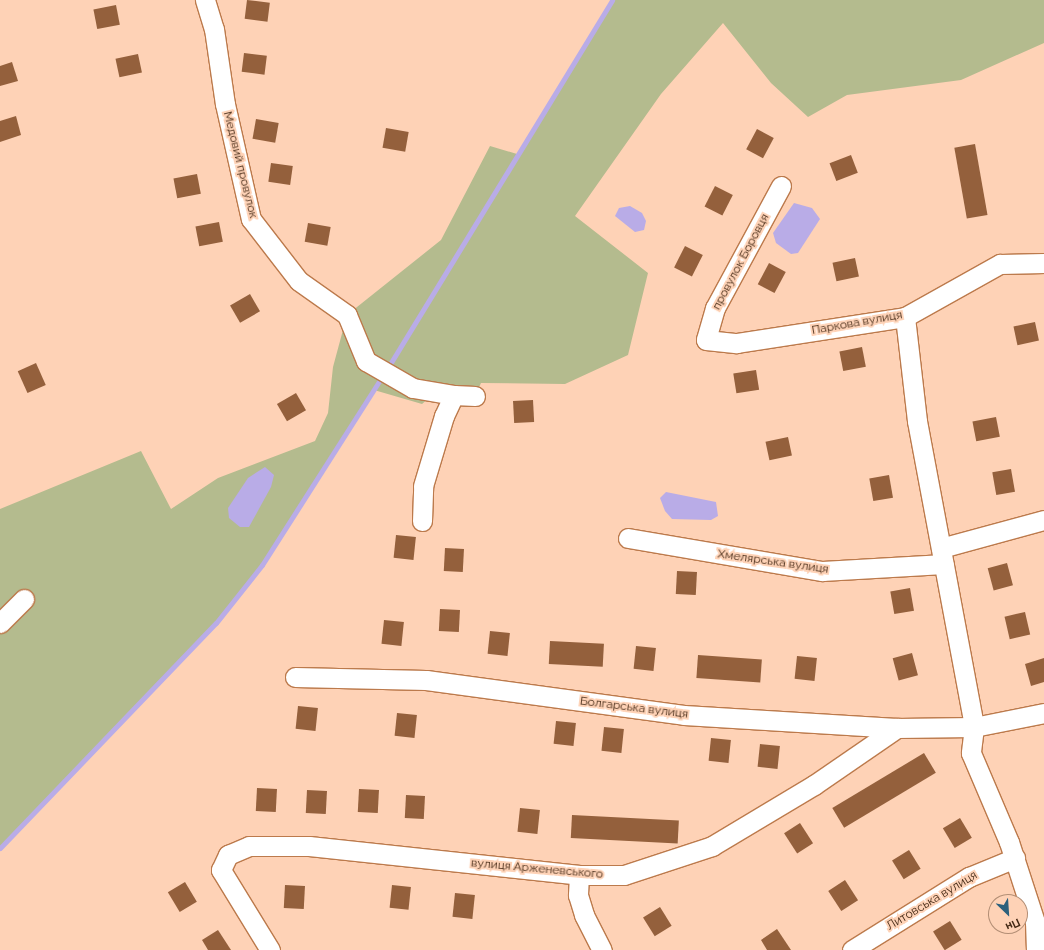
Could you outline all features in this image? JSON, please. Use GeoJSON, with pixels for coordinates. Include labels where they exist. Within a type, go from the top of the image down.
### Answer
{"type":"FeatureCollection","features":[{"type":"Feature","properties":{"kind":"street","name":"Медовий провулок"},"geometry":{"type":"LineString","coordinates":[[205,0],[251,219],[299,281],[347,315],[366,362],[413,388],[454,395],[475,396]]}},
{"type":"Feature","properties":{"kind":"street","name":"провулок Боровця"},"geometry":{"type":"LineString","coordinates":[[706,340],[715,308],[781,186]]}},
{"type":"Feature","properties":{"kind":"street","name":"Паркова вулиця"},"geometry":{"type":"LineString","coordinates":[[706,340],[737,343],[905,317],[1000,264],[1044,263]]}},
{"type":"Feature","properties":{"kind":"street"},"geometry":{"type":"LineString","coordinates":[[905,317],[917,421],[974,726],[971,753],[1014,858],[1035,922],[1036,950]]}},
{"type":"Feature","properties":{"kind":"street"},"geometry":{"type":"LineString","coordinates":[[422,521],[423,486],[431,450],[454,395]]}},
{"type":"Feature","properties":{"kind":"street","name":"Хмелярська вулиця"},"geometry":{"type":"LineString","coordinates":[[628,538],[822,571],[942,556],[1044,520]]}},
{"type":"Feature","properties":{"kind":"street"},"geometry":{"type":"LineString","coordinates":[[0,623],[24,600]]}},
{"type":"Feature","properties":{"kind":"street","name":"Болгарська вулиця"},"geometry":{"type":"LineString","coordinates":[[295,677],[426,680],[684,714],[897,728],[974,726],[1044,713]]}},
{"type":"Feature","properties":{"kind":"street","name":"вулиця Арженевського"},"geometry":{"type":"LineString","coordinates":[[270,950],[221,870],[228,855],[249,846],[309,846],[579,875],[624,875],[712,846],[814,785],[897,728]]}},
{"type":"Feature","properties":{"kind":"street","name":"Литовська вулиця"},"geometry":{"type":"LineString","coordinates":[[852,950],[969,877],[1014,858]]}},
{"type":"Feature","properties":{"kind":"street"},"geometry":{"type":"LineString","coordinates":[[579,875],[578,895],[584,915],[602,950]]}},
{"type":"Feature","properties":{"kind":"green space"},"geometry":{"type":"Polygon","coordinates":[[[612,0],[1044,0],[1044,43],[961,80],[847,95],[808,117],[771,83],[723,23],[661,94],[575,216],[648,273],[628,355],[565,384],[481,383],[475,396],[435,393],[422,404],[374,390],[262,565],[217,623],[0,848],[0,509],[141,451],[171,509],[218,478],[315,441],[328,413],[333,367],[347,315],[441,240],[490,146],[517,154],[612,0]]]}},
{"type":"Feature","properties":{"kind":"shaded area"},"geometry":{"type":"Polygon","coordinates":[[[794,203],[812,208],[820,219],[798,253],[791,254],[776,243],[773,233],[794,203]]]}},
{"type":"Feature","properties":{"kind":"shaded area"},"geometry":{"type":"Polygon","coordinates":[[[630,206],[642,213],[646,221],[644,230],[635,232],[615,216],[619,208],[630,206]]]}},
{"type":"Feature","properties":{"kind":"shaded area"},"geometry":{"type":"Polygon","coordinates":[[[265,467],[274,475],[271,487],[249,527],[240,527],[229,518],[228,508],[248,478],[265,467]]]}},
{"type":"Feature","properties":{"kind":"shaded area"},"geometry":{"type":"Polygon","coordinates":[[[666,492],[716,502],[718,516],[711,520],[672,519],[665,511],[660,498],[666,492]]]}},
{"type":"Feature","properties":{"kind":"building"},"geometry":{"type":"Polygon","coordinates":[[[247,0],[270,3],[268,22],[245,19],[247,0]]]}},
{"type":"Feature","properties":{"kind":"building"},"geometry":{"type":"Polygon","coordinates":[[[116,5],[120,25],[97,29],[93,9],[116,5]]]}},
{"type":"Feature","properties":{"kind":"building"},"geometry":{"type":"Polygon","coordinates":[[[244,53],[267,56],[265,75],[242,72],[244,53]]]}},
{"type":"Feature","properties":{"kind":"building"},"geometry":{"type":"Polygon","coordinates":[[[138,54],[142,73],[119,77],[116,59],[138,54]]]}},
{"type":"Feature","properties":{"kind":"building"},"geometry":{"type":"Polygon","coordinates":[[[12,62],[18,81],[0,86],[0,66],[12,62]]]}},
{"type":"Feature","properties":{"kind":"building"},"geometry":{"type":"Polygon","coordinates":[[[16,116],[21,135],[0,142],[0,121],[16,116]]]}},
{"type":"Feature","properties":{"kind":"building"},"geometry":{"type":"Polygon","coordinates":[[[256,119],[279,123],[275,143],[253,139],[256,119]]]}},
{"type":"Feature","properties":{"kind":"building"},"geometry":{"type":"Polygon","coordinates":[[[386,128],[409,132],[405,152],[383,148],[386,128]]]}},
{"type":"Feature","properties":{"kind":"building"},"geometry":{"type":"Polygon","coordinates":[[[757,129],[774,138],[763,158],[746,149],[757,129]]]}},
{"type":"Feature","properties":{"kind":"building"},"geometry":{"type":"Polygon","coordinates":[[[975,144],[988,215],[967,219],[954,148],[975,144]]]}},
{"type":"Feature","properties":{"kind":"building"},"geometry":{"type":"Polygon","coordinates":[[[851,155],[858,173],[836,181],[830,163],[851,155]]]}},
{"type":"Feature","properties":{"kind":"building"},"geometry":{"type":"Polygon","coordinates":[[[271,163],[293,166],[290,185],[268,182],[271,163]]]}},
{"type":"Feature","properties":{"kind":"building"},"geometry":{"type":"Polygon","coordinates":[[[197,174],[201,194],[177,198],[173,179],[197,174]]]}},
{"type":"Feature","properties":{"kind":"building"},"geometry":{"type":"Polygon","coordinates":[[[715,186],[733,195],[722,216],[705,206],[715,186]]]}},
{"type":"Feature","properties":{"kind":"building"},"geometry":{"type":"Polygon","coordinates":[[[219,222],[223,242],[199,246],[195,227],[219,222]]]}},
{"type":"Feature","properties":{"kind":"building"},"geometry":{"type":"Polygon","coordinates":[[[308,223],[331,227],[327,246],[305,242],[308,223]]]}},
{"type":"Feature","properties":{"kind":"building"},"geometry":{"type":"Polygon","coordinates":[[[685,246],[703,255],[692,276],[674,267],[685,246]]]}},
{"type":"Feature","properties":{"kind":"building"},"geometry":{"type":"Polygon","coordinates":[[[855,258],[859,277],[836,281],[833,263],[855,258]]]}},
{"type":"Feature","properties":{"kind":"building"},"geometry":{"type":"Polygon","coordinates":[[[769,263],[786,272],[775,293],[758,284],[769,263]]]}},
{"type":"Feature","properties":{"kind":"building"},"geometry":{"type":"Polygon","coordinates":[[[250,294],[260,311],[240,323],[230,306],[250,294]]]}},
{"type":"Feature","properties":{"kind":"building"},"geometry":{"type":"Polygon","coordinates":[[[1035,322],[1039,341],[1017,345],[1013,327],[1035,322]]]}},
{"type":"Feature","properties":{"kind":"building"},"geometry":{"type":"Polygon","coordinates":[[[862,347],[866,367],[843,371],[839,351],[862,347]]]}},
{"type":"Feature","properties":{"kind":"building"},"geometry":{"type":"Polygon","coordinates":[[[36,363],[46,385],[27,393],[18,371],[36,363]]]}},
{"type":"Feature","properties":{"kind":"building"},"geometry":{"type":"Polygon","coordinates":[[[756,370],[759,390],[736,393],[733,374],[756,370]]]}},
{"type":"Feature","properties":{"kind":"building"},"geometry":{"type":"Polygon","coordinates":[[[296,393],[306,410],[287,421],[277,404],[296,393]]]}},
{"type":"Feature","properties":{"kind":"building"},"geometry":{"type":"Polygon","coordinates":[[[533,400],[534,422],[514,423],[513,401],[533,400]]]}},
{"type":"Feature","properties":{"kind":"building"},"geometry":{"type":"Polygon","coordinates":[[[996,417],[1000,437],[976,441],[972,422],[996,417]]]}},
{"type":"Feature","properties":{"kind":"building"},"geometry":{"type":"Polygon","coordinates":[[[788,437],[792,456],[769,460],[766,442],[788,437]]]}},
{"type":"Feature","properties":{"kind":"building"},"geometry":{"type":"Polygon","coordinates":[[[1011,469],[1015,492],[996,495],[992,472],[1011,469]]]}},
{"type":"Feature","properties":{"kind":"building"},"geometry":{"type":"Polygon","coordinates":[[[889,475],[893,498],[873,501],[869,478],[889,475]]]}},
{"type":"Feature","properties":{"kind":"building"},"geometry":{"type":"Polygon","coordinates":[[[396,535],[416,537],[413,560],[394,558],[396,535]]]}},
{"type":"Feature","properties":{"kind":"building"},"geometry":{"type":"Polygon","coordinates":[[[445,548],[464,549],[463,572],[444,571],[445,548]]]}},
{"type":"Feature","properties":{"kind":"building"},"geometry":{"type":"Polygon","coordinates":[[[1007,563],[1013,585],[994,590],[988,568],[1007,563]]]}},
{"type":"Feature","properties":{"kind":"building"},"geometry":{"type":"Polygon","coordinates":[[[677,571],[697,572],[696,595],[676,594],[677,571]]]}},
{"type":"Feature","properties":{"kind":"building"},"geometry":{"type":"Polygon","coordinates":[[[910,588],[914,611],[894,614],[890,591],[910,588]]]}},
{"type":"Feature","properties":{"kind":"building"},"geometry":{"type":"Polygon","coordinates":[[[440,609],[460,610],[459,632],[439,631],[440,609]]]}},
{"type":"Feature","properties":{"kind":"building"},"geometry":{"type":"Polygon","coordinates":[[[1025,612],[1030,634],[1010,639],[1005,617],[1025,612]]]}},
{"type":"Feature","properties":{"kind":"building"},"geometry":{"type":"Polygon","coordinates":[[[384,620],[404,622],[401,646],[381,644],[384,620]]]}},
{"type":"Feature","properties":{"kind":"building"},"geometry":{"type":"Polygon","coordinates":[[[490,631],[510,633],[507,656],[488,654],[490,631]]]}},
{"type":"Feature","properties":{"kind":"building"},"geometry":{"type":"Polygon","coordinates":[[[550,641],[604,644],[603,667],[549,664],[550,641]]]}},
{"type":"Feature","properties":{"kind":"building"},"geometry":{"type":"Polygon","coordinates":[[[636,646],[656,648],[653,671],[634,669],[636,646]]]}},
{"type":"Feature","properties":{"kind":"building"},"geometry":{"type":"Polygon","coordinates":[[[912,653],[918,675],[899,680],[893,658],[912,653]]]}},
{"type":"Feature","properties":{"kind":"building"},"geometry":{"type":"Polygon","coordinates":[[[698,655],[762,659],[760,682],[696,678],[698,655]]]}},
{"type":"Feature","properties":{"kind":"building"},"geometry":{"type":"Polygon","coordinates":[[[797,656],[817,658],[814,681],[795,679],[797,656]]]}},
{"type":"Feature","properties":{"kind":"building"},"geometry":{"type":"Polygon","coordinates":[[[1044,658],[1044,682],[1031,686],[1025,664],[1044,658]]]}},
{"type":"Feature","properties":{"kind":"building"},"geometry":{"type":"Polygon","coordinates":[[[298,706],[318,708],[315,731],[296,729],[298,706]]]}},
{"type":"Feature","properties":{"kind":"building"},"geometry":{"type":"Polygon","coordinates":[[[397,713],[417,715],[414,738],[395,736],[397,713]]]}},
{"type":"Feature","properties":{"kind":"building"},"geometry":{"type":"Polygon","coordinates":[[[556,721],[576,723],[573,746],[554,744],[556,721]]]}},
{"type":"Feature","properties":{"kind":"building"},"geometry":{"type":"Polygon","coordinates":[[[604,727],[624,729],[621,753],[601,751],[604,727]]]}},
{"type":"Feature","properties":{"kind":"building"},"geometry":{"type":"Polygon","coordinates":[[[711,738],[731,740],[728,763],[709,761],[711,738]]]}},
{"type":"Feature","properties":{"kind":"building"},"geometry":{"type":"Polygon","coordinates":[[[760,744],[780,746],[777,769],[758,767],[760,744]]]}},
{"type":"Feature","properties":{"kind":"building"},"geometry":{"type":"Polygon","coordinates":[[[924,753],[936,773],[844,828],[832,808],[924,753]]]}},
{"type":"Feature","properties":{"kind":"building"},"geometry":{"type":"Polygon","coordinates":[[[257,788],[277,789],[276,812],[256,811],[257,788]]]}},
{"type":"Feature","properties":{"kind":"building"},"geometry":{"type":"Polygon","coordinates":[[[359,789],[379,790],[378,813],[358,812],[359,789]]]}},
{"type":"Feature","properties":{"kind":"building"},"geometry":{"type":"Polygon","coordinates":[[[307,790],[327,791],[326,814],[306,813],[307,790]]]}},
{"type":"Feature","properties":{"kind":"building"},"geometry":{"type":"Polygon","coordinates":[[[406,795],[425,796],[424,819],[405,818],[406,795]]]}},
{"type":"Feature","properties":{"kind":"building"},"geometry":{"type":"Polygon","coordinates":[[[520,808],[540,810],[537,834],[517,832],[520,808]]]}},
{"type":"Feature","properties":{"kind":"building"},"geometry":{"type":"Polygon","coordinates":[[[572,815],[679,821],[678,844],[571,838],[572,815]]]}},
{"type":"Feature","properties":{"kind":"building"},"geometry":{"type":"Polygon","coordinates":[[[960,818],[972,838],[955,848],[943,828],[960,818]]]}},
{"type":"Feature","properties":{"kind":"building"},"geometry":{"type":"Polygon","coordinates":[[[800,823],[813,843],[797,853],[784,833],[800,823]]]}},
{"type":"Feature","properties":{"kind":"building"},"geometry":{"type":"Polygon","coordinates":[[[909,850],[921,869],[904,879],[892,861],[909,850]]]}},
{"type":"Feature","properties":{"kind":"building"},"geometry":{"type":"Polygon","coordinates":[[[845,880],[858,900],[841,911],[828,891],[845,880]]]}},
{"type":"Feature","properties":{"kind":"building"},"geometry":{"type":"Polygon","coordinates":[[[185,882],[197,902],[180,912],[168,892],[185,882]]]}},
{"type":"Feature","properties":{"kind":"building"},"geometry":{"type":"Polygon","coordinates":[[[285,885],[305,886],[304,909],[284,908],[285,885]]]}},
{"type":"Feature","properties":{"kind":"building"},"geometry":{"type":"Polygon","coordinates":[[[392,885],[411,887],[408,910],[390,908],[392,885]]]}},
{"type":"Feature","properties":{"kind":"building"},"geometry":{"type":"Polygon","coordinates":[[[455,893],[475,895],[472,919],[452,917],[455,893]]]}},
{"type":"Feature","properties":{"kind":"building"},"geometry":{"type":"Polygon","coordinates":[[[660,907],[672,926],[655,936],[643,918],[660,907]]]}},
{"type":"Feature","properties":{"kind":"building"},"geometry":{"type":"Polygon","coordinates":[[[950,921],[962,940],[945,950],[933,932],[950,921]]]}},
{"type":"Feature","properties":{"kind":"building"},"geometry":{"type":"Polygon","coordinates":[[[777,929],[791,950],[767,950],[761,940],[777,929]]]}},
{"type":"Feature","properties":{"kind":"building"},"geometry":{"type":"Polygon","coordinates":[[[218,930],[231,950],[208,950],[202,940],[218,930]]]}},
{"type":"Feature","properties":{"kind":"waterway"},"geometry":{"type":"LineString","coordinates":[[387,369],[612,0]]}},
{"type":"Feature","properties":{"kind":"waterway"},"geometry":{"type":"LineString","coordinates":[[0,848],[216,623],[262,565],[383,375]]}}]}
